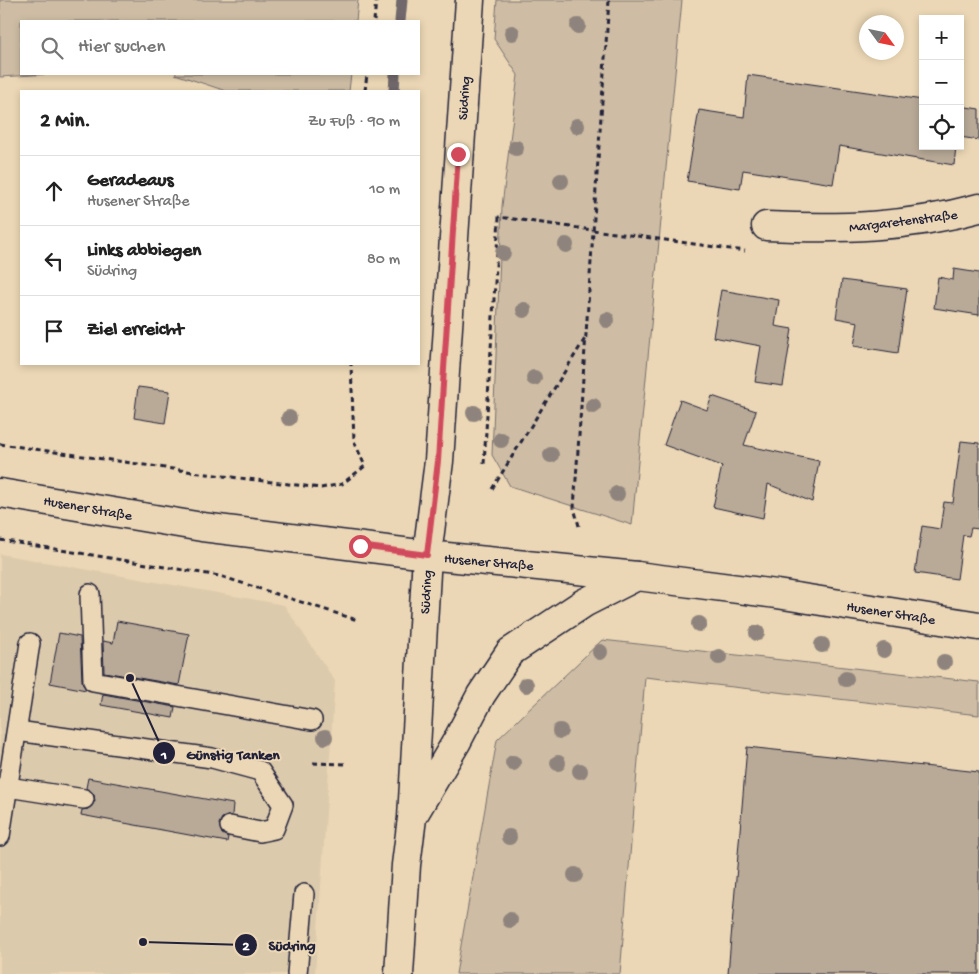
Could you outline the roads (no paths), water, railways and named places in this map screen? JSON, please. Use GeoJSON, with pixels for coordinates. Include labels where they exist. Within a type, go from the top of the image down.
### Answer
{"type":"FeatureCollection","features":[{"type":"Feature","properties":{"kind":"main road","name":"Südring"},"geometry":{"type":"LineString","coordinates":[[399,974],[406,864],[412,818],[427,555],[438,461],[470,0]]}},
{"type":"Feature","properties":{"kind":"main road","name":"Margaretenstraße"},"geometry":{"type":"LineString","coordinates":[[766,226],[872,228],[951,216],[979,208]]}},
{"type":"Feature","properties":{"kind":"main road","name":"Husener Straße"},"geometry":{"type":"LineString","coordinates":[[0,493],[202,527],[427,555],[637,576],[777,594],[979,626]]}},
{"type":"Feature","properties":{"kind":"main road"},"geometry":{"type":"LineString","coordinates":[[412,818],[457,741],[481,695],[510,652],[584,603],[637,576]]}},
{"type":"Feature","properties":{"kind":"lane"},"geometry":{"type":"LineString","coordinates":[[90,594],[93,681],[312,720]]}},
{"type":"Feature","properties":{"kind":"lane"},"geometry":{"type":"LineString","coordinates":[[0,836],[30,643]]}},
{"type":"Feature","properties":{"kind":"lane"},"geometry":{"type":"LineString","coordinates":[[17,731],[212,758],[260,771],[283,806],[274,830],[260,832],[230,826]]}},
{"type":"Feature","properties":{"kind":"lane"},"geometry":{"type":"LineString","coordinates":[[8,787],[84,799]]}},
{"type":"Feature","properties":{"kind":"lane"},"geometry":{"type":"LineString","coordinates":[[297,974],[304,894]]}},
{"type":"Feature","properties":{"kind":"waterway"},"geometry":{"type":"LineString","coordinates":[[400,20],[402,0]]}},
{"type":"Feature","properties":{"kind":"waterway"},"geometry":{"type":"LineString","coordinates":[[394,90],[395,75]]}},
{"type":"Feature","properties":{"kind":"place","name":"Günstig Tanken"},"geometry":{"type":"Point","coordinates":[130,678]}},
{"type":"Feature","properties":{"kind":"place","name":"Südring"},"geometry":{"type":"Point","coordinates":[143,942]}}]}
